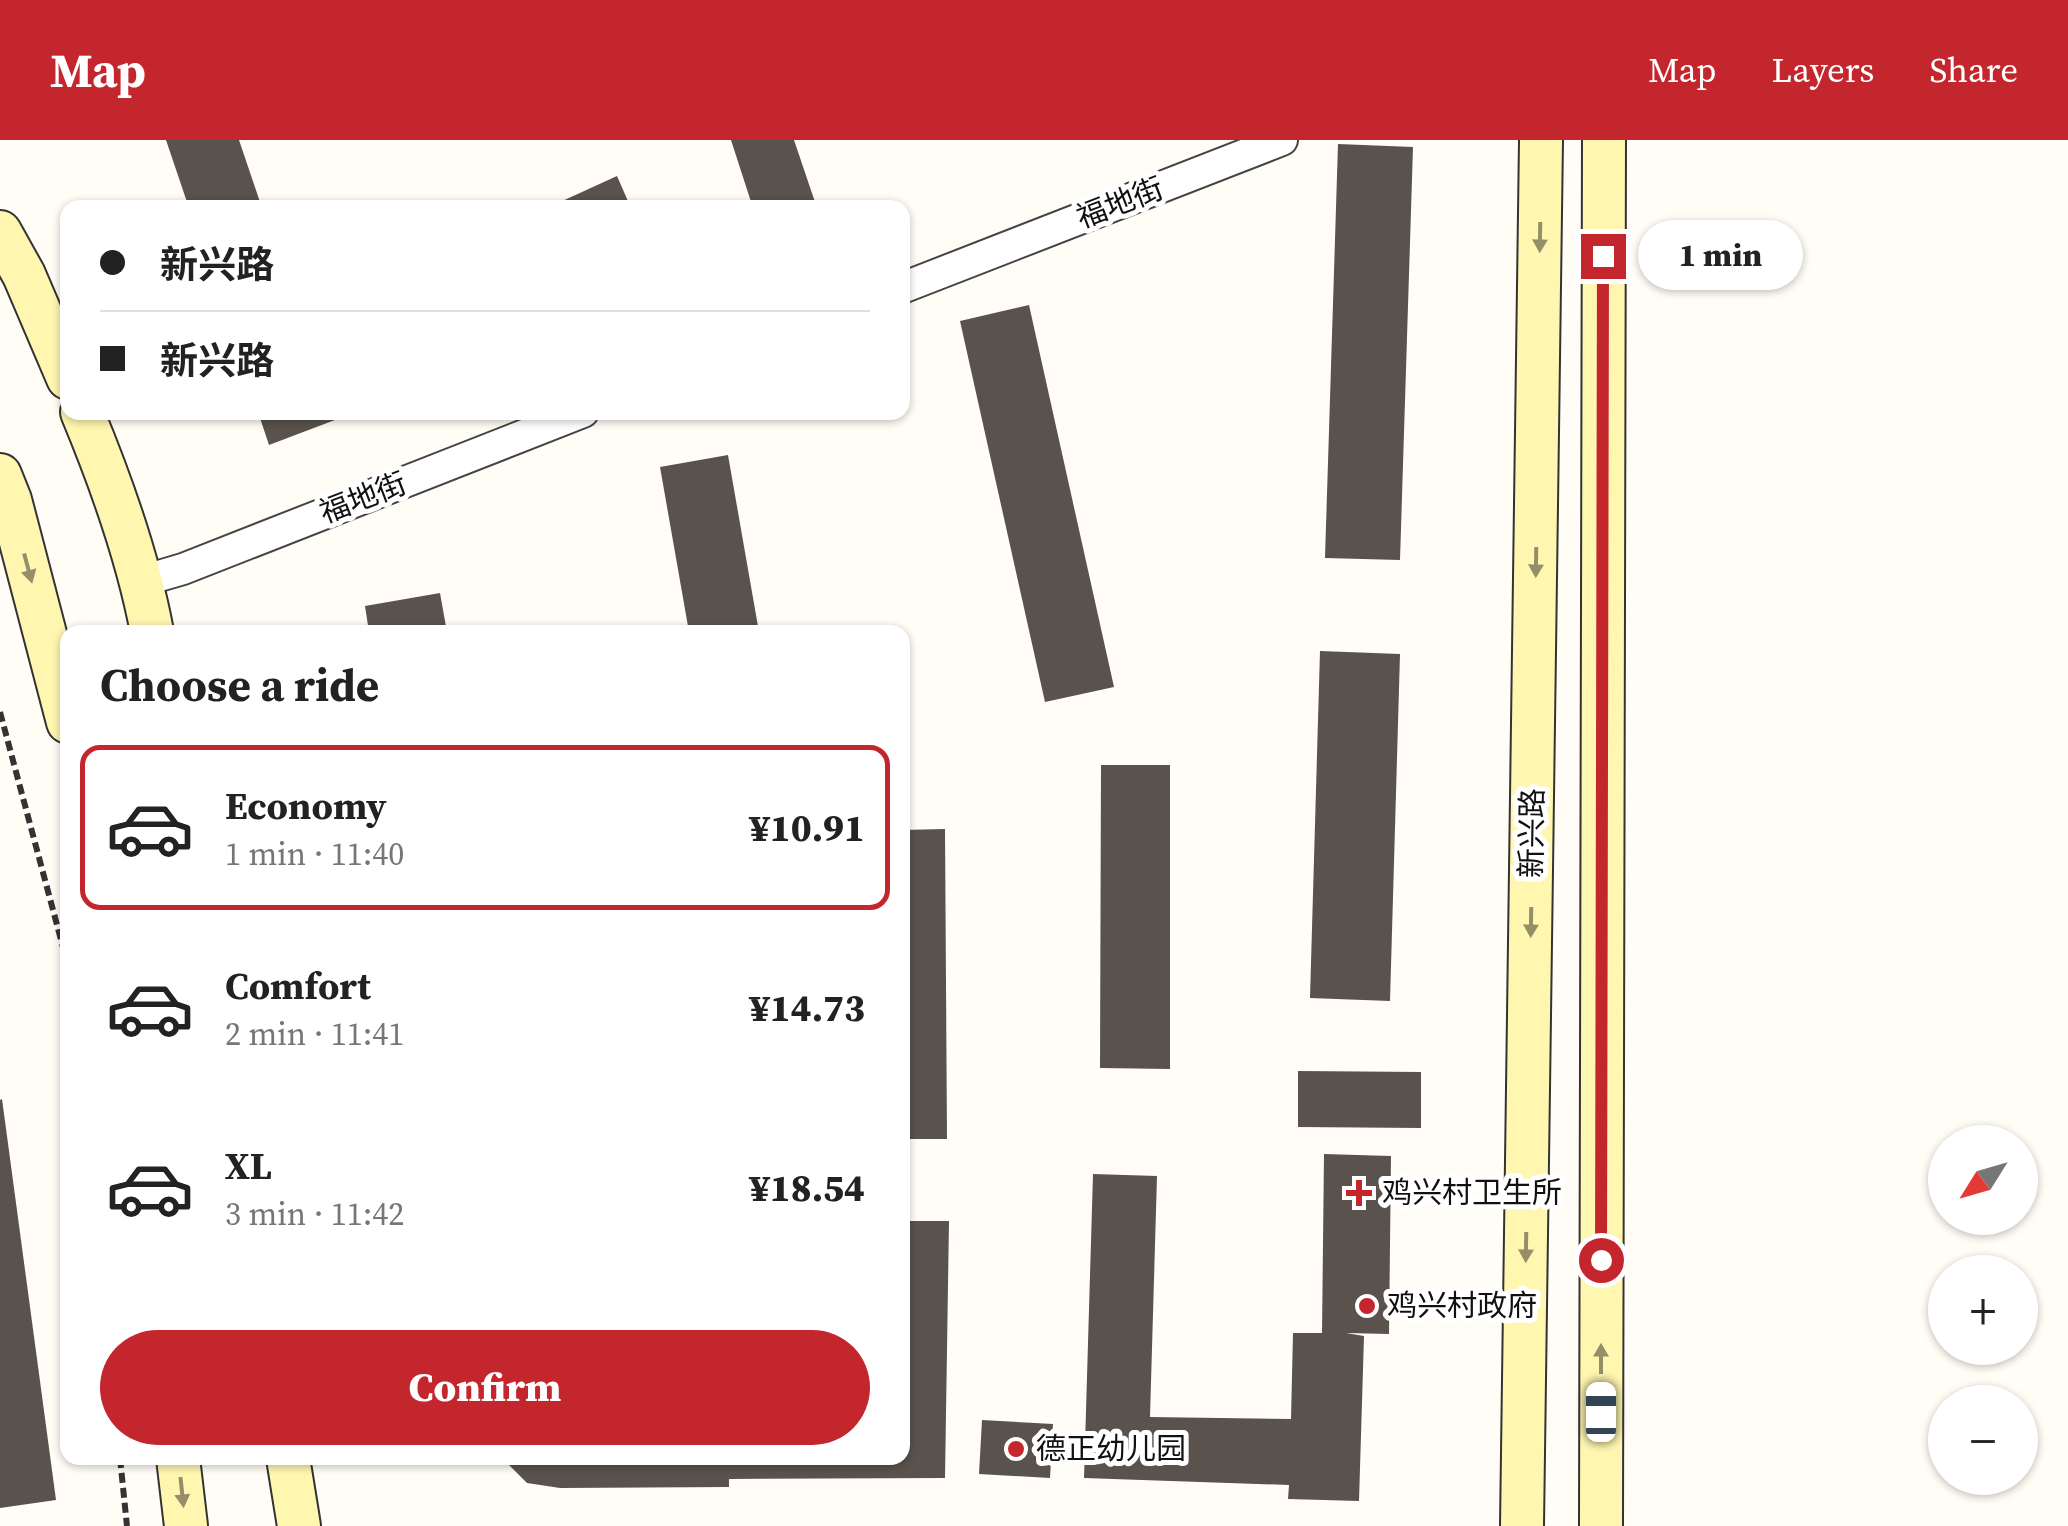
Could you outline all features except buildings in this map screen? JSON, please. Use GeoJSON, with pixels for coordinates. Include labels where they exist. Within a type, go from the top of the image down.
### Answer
{"type":"FeatureCollection","features":[{"type":"Feature","properties":{"kind":"main road","name":"新兴路"},"geometry":{"type":"LineString","coordinates":[[1522,1526],[1542,140]]}},
{"type":"Feature","properties":{"kind":"main road"},"geometry":{"type":"LineString","coordinates":[[1601,1526],[1604,140]]}},
{"type":"Feature","properties":{"kind":"main road"},"geometry":{"type":"LineString","coordinates":[[0,232],[24,274],[60,359]]}},
{"type":"Feature","properties":{"kind":"main road"},"geometry":{"type":"LineString","coordinates":[[85,420],[142,581],[151,625]]}},
{"type":"Feature","properties":{"kind":"main road"},"geometry":{"type":"LineString","coordinates":[[0,475],[60,691]]}},
{"type":"Feature","properties":{"kind":"main road"},"geometry":{"type":"LineString","coordinates":[[179,1465],[186,1526]]}},
{"type":"Feature","properties":{"kind":"main road"},"geometry":{"type":"LineString","coordinates":[[289,1465],[299,1526]]}},
{"type":"Feature","properties":{"kind":"street","name":"福地街"},"geometry":{"type":"LineString","coordinates":[[910,285],[1282,140]]}},
{"type":"Feature","properties":{"kind":"street","name":"福地街"},"geometry":{"type":"LineString","coordinates":[[142,581],[183,569],[563,420]]}},
{"type":"Feature","properties":{"kind":"path"},"geometry":{"type":"LineString","coordinates":[[0,712],[60,936]]}},
{"type":"Feature","properties":{"kind":"path"},"geometry":{"type":"LineString","coordinates":[[121,1465],[127,1526]]}},
{"type":"Feature","properties":{"kind":"place","name":"鸡兴村卫生所"},"geometry":{"type":"Point","coordinates":[1359,1193]}},
{"type":"Feature","properties":{"kind":"place","name":"鸡兴村政府"},"geometry":{"type":"Point","coordinates":[1367,1306]}},
{"type":"Feature","properties":{"kind":"place","name":"德正幼儿园"},"geometry":{"type":"Point","coordinates":[1016,1449]}},
{"type":"Feature","properties":{"kind":"route"},"geometry":{"type":"LineString","coordinates":[[1601,1260],[1603,256]]}}]}
